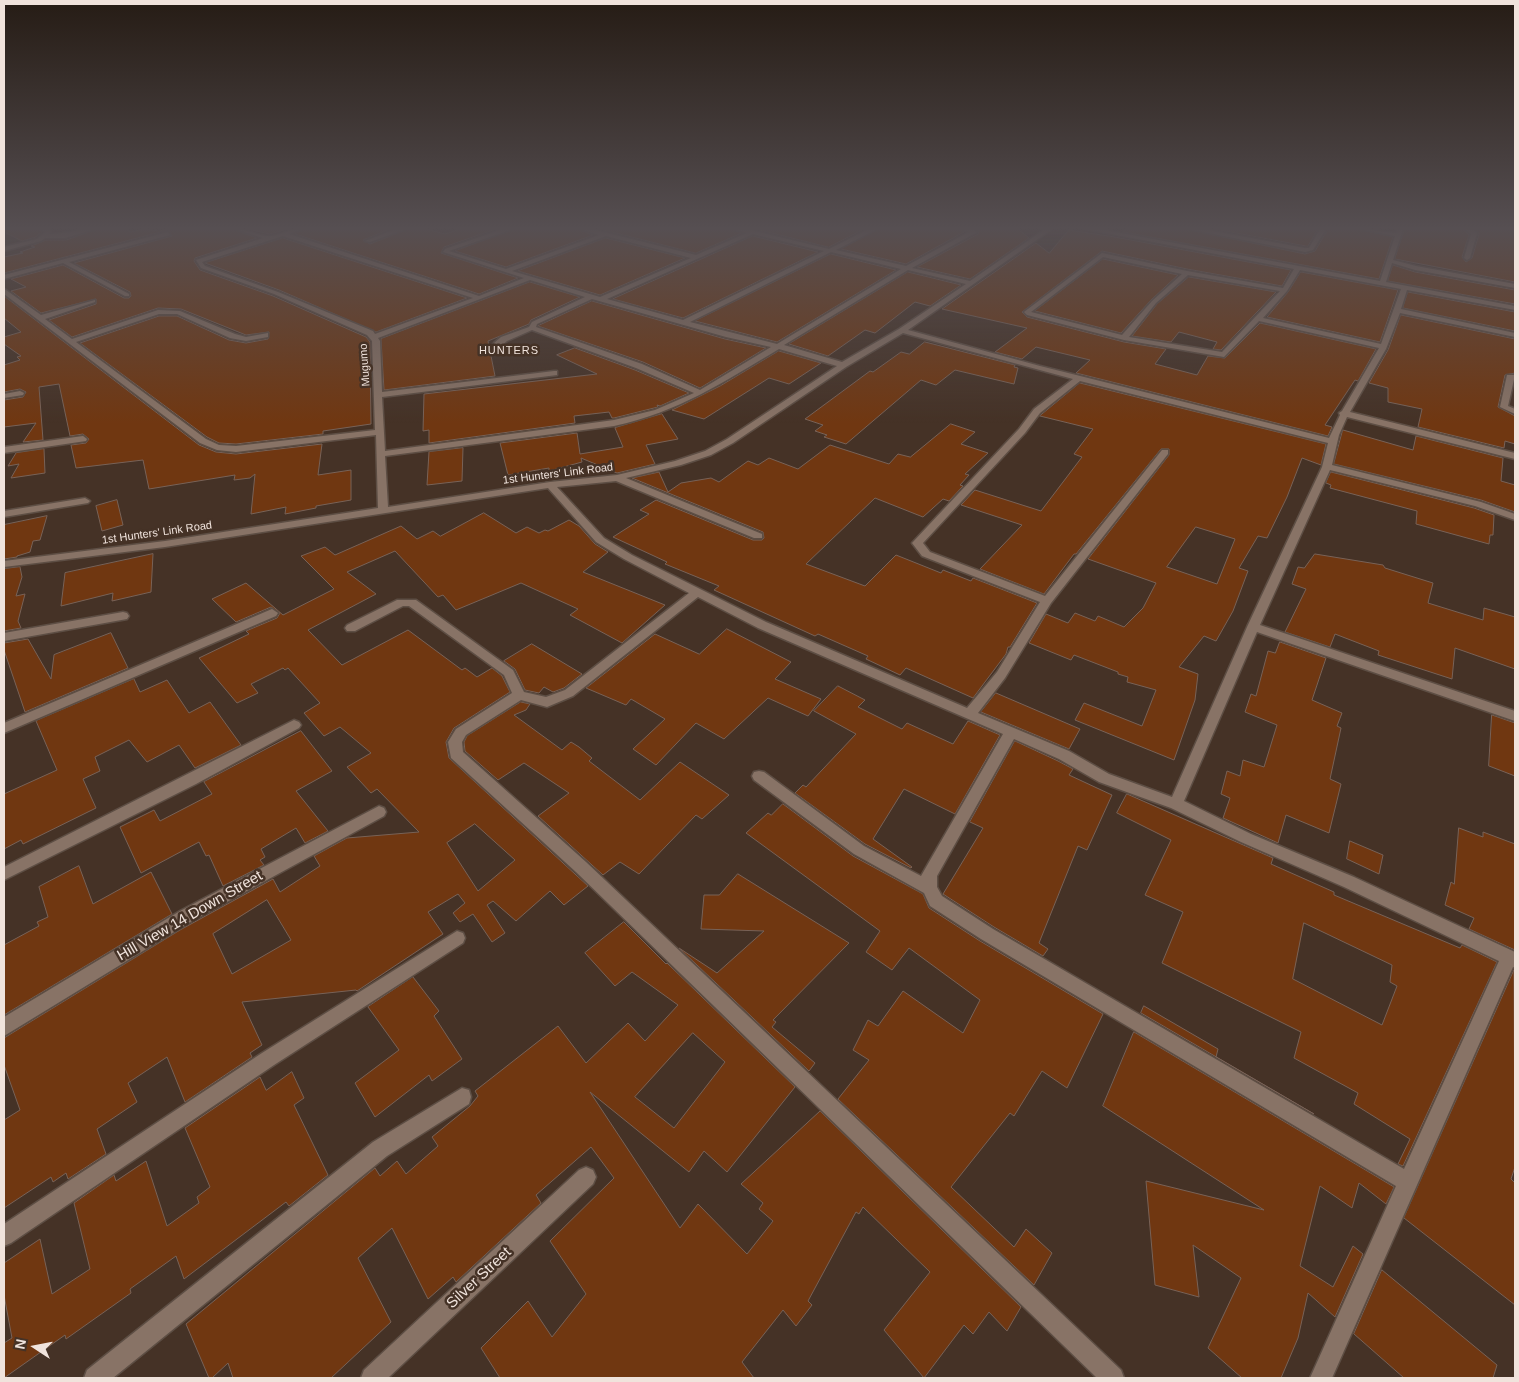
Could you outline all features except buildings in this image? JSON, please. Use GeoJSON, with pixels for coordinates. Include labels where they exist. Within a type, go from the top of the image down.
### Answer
{"type":"FeatureCollection","features":[{"type":"Feature","properties":{"kind":"street"},"geometry":{"type":"LineString","coordinates":[[7,293],[203,441],[217,447],[236,449],[380,432]]}},
{"type":"Feature","properties":{"kind":"street"},"geometry":{"type":"LineString","coordinates":[[122,293],[127,296]]}},
{"type":"Feature","properties":{"kind":"street","name":"Mugumo"},"geometry":{"type":"LineString","coordinates":[[277,293],[370,333],[376,340],[383,511]]}},
{"type":"Feature","properties":{"kind":"street"},"geometry":{"type":"LineString","coordinates":[[465,293],[476,297]]}},
{"type":"Feature","properties":{"kind":"street"},"geometry":{"type":"LineString","coordinates":[[374,336],[431,317],[486,293]]}},
{"type":"Feature","properties":{"kind":"street"},"geometry":{"type":"LineString","coordinates":[[580,293],[843,365]]}},
{"type":"Feature","properties":{"kind":"street"},"geometry":{"type":"LineString","coordinates":[[602,299],[614,293]]}},
{"type":"Feature","properties":{"kind":"street"},"geometry":{"type":"LineString","coordinates":[[684,322],[743,293]]}},
{"type":"Feature","properties":{"kind":"street"},"geometry":{"type":"LineString","coordinates":[[380,454],[614,423],[646,417],[700,393],[865,293]]}},
{"type":"Feature","properties":{"kind":"street","name":"1st Hunters' Link Road"},"geometry":{"type":"LineString","coordinates":[[4,564],[165,544],[550,485],[617,478],[678,463],[708,453],[736,436],[843,365],[902,331],[956,293]]}},
{"type":"Feature","properties":{"kind":"street"},"geometry":{"type":"LineString","coordinates":[[1051,293],[1027,312],[1124,338],[1224,355],[1282,293]]}},
{"type":"Feature","properties":{"kind":"street"},"geometry":{"type":"LineString","coordinates":[[1124,338],[1163,293]]}},
{"type":"Feature","properties":{"kind":"street"},"geometry":{"type":"LineString","coordinates":[[1176,804],[1253,627],[1327,467],[1328,454],[1343,413],[1356,395],[1383,347],[1403,293]]}},
{"type":"Feature","properties":{"kind":"street"},"geometry":{"type":"LineString","coordinates":[[1435,293],[1515,308]]}},
{"type":"Feature","properties":{"kind":"street"},"geometry":{"type":"LineString","coordinates":[[532,328],[534,323],[591,297]]}},
{"type":"Feature","properties":{"kind":"street"},"geometry":{"type":"LineString","coordinates":[[40,318],[93,301]]}},
{"type":"Feature","properties":{"kind":"street"},"geometry":{"type":"LineString","coordinates":[[1397,310],[1515,335]]}},
{"type":"Feature","properties":{"kind":"street"},"geometry":{"type":"LineString","coordinates":[[72,341],[158,312],[178,312],[233,336],[246,339],[265,335]]}},
{"type":"Feature","properties":{"kind":"street"},"geometry":{"type":"LineString","coordinates":[[1258,318],[1383,347]]}},
{"type":"Feature","properties":{"kind":"street"},"geometry":{"type":"LineString","coordinates":[[497,345],[504,339],[532,328],[639,366],[700,393]]}},
{"type":"Feature","properties":{"kind":"street"},"geometry":{"type":"LineString","coordinates":[[902,331],[1078,378],[1333,442]]}},
{"type":"Feature","properties":{"kind":"street"},"geometry":{"type":"LineString","coordinates":[[378,395],[554,374]]}},
{"type":"Feature","properties":{"kind":"street"},"geometry":{"type":"LineString","coordinates":[[1515,377],[1510,377],[1504,407],[1515,412]]}},
{"type":"Feature","properties":{"kind":"street"},"geometry":{"type":"LineString","coordinates":[[1047,601],[926,554],[917,543],[1022,431],[1036,410],[1078,378]]}},
{"type":"Feature","properties":{"kind":"street"},"geometry":{"type":"LineString","coordinates":[[4,396],[20,393]]}},
{"type":"Feature","properties":{"kind":"street"},"geometry":{"type":"LineString","coordinates":[[1343,413],[1515,456]]}},
{"type":"Feature","properties":{"kind":"street"},"geometry":{"type":"LineString","coordinates":[[4,450],[83,439]]}},
{"type":"Feature","properties":{"kind":"street"},"geometry":{"type":"LineString","coordinates":[[969,715],[1001,675],[1047,601],[1165,452]]}},
{"type":"Feature","properties":{"kind":"street"},"geometry":{"type":"LineString","coordinates":[[1327,467],[1478,504],[1515,517]]}},
{"type":"Feature","properties":{"kind":"street"},"geometry":{"type":"LineString","coordinates":[[617,478],[758,536]]}},
{"type":"Feature","properties":{"kind":"street"},"geometry":{"type":"LineString","coordinates":[[550,485],[600,540],[628,557],[771,629],[1064,755],[1104,778],[1176,804],[1246,838],[1349,882],[1512,958],[1408,1182],[1321,1378]]}},
{"type":"Feature","properties":{"kind":"street"},"geometry":{"type":"LineString","coordinates":[[4,514],[85,501]]}},
{"type":"Feature","properties":{"kind":"street"},"geometry":{"type":"LineString","coordinates":[[697,592],[569,694],[547,702],[519,695],[462,732],[455,742],[456,754],[581,867],[1113,1378]]}},
{"type":"Feature","properties":{"kind":"street"},"geometry":{"type":"LineString","coordinates":[[351,628],[401,602],[412,602],[509,673],[519,695]]}},
{"type":"Feature","properties":{"kind":"street"},"geometry":{"type":"LineString","coordinates":[[4,728],[272,613]]}},
{"type":"Feature","properties":{"kind":"street"},"geometry":{"type":"LineString","coordinates":[[4,637],[124,616]]}},
{"type":"Feature","properties":{"kind":"street"},"geometry":{"type":"LineString","coordinates":[[1253,627],[1515,716]]}},
{"type":"Feature","properties":{"kind":"street"},"geometry":{"type":"LineString","coordinates":[[4,874],[191,780],[294,725]]}},
{"type":"Feature","properties":{"kind":"street"},"geometry":{"type":"LineString","coordinates":[[1011,732],[929,876],[929,888],[936,901],[987,934],[1408,1182]]}},
{"type":"Feature","properties":{"kind":"street"},"geometry":{"type":"LineString","coordinates":[[759,776],[858,850],[929,888]]}},
{"type":"Feature","properties":{"kind":"street","name":"Hill View 14 Down Street"},"geometry":{"type":"LineString","coordinates":[[4,1027],[186,916],[379,812]]}},
{"type":"Feature","properties":{"kind":"street"},"geometry":{"type":"LineString","coordinates":[[4,1236],[268,1059],[457,938]]}},
{"type":"Feature","properties":{"kind":"street"},"geometry":{"type":"LineString","coordinates":[[95,1378],[380,1149],[462,1097]]}},
{"type":"Feature","properties":{"kind":"street","name":"Silver Street"},"geometry":{"type":"LineString","coordinates":[[372,1378],[586,1177]]}},
{"type":"Feature","properties":{"kind":"district","name":"HUNTERS"},"geometry":{"type":"Point","coordinates":[509,351]}}]}
